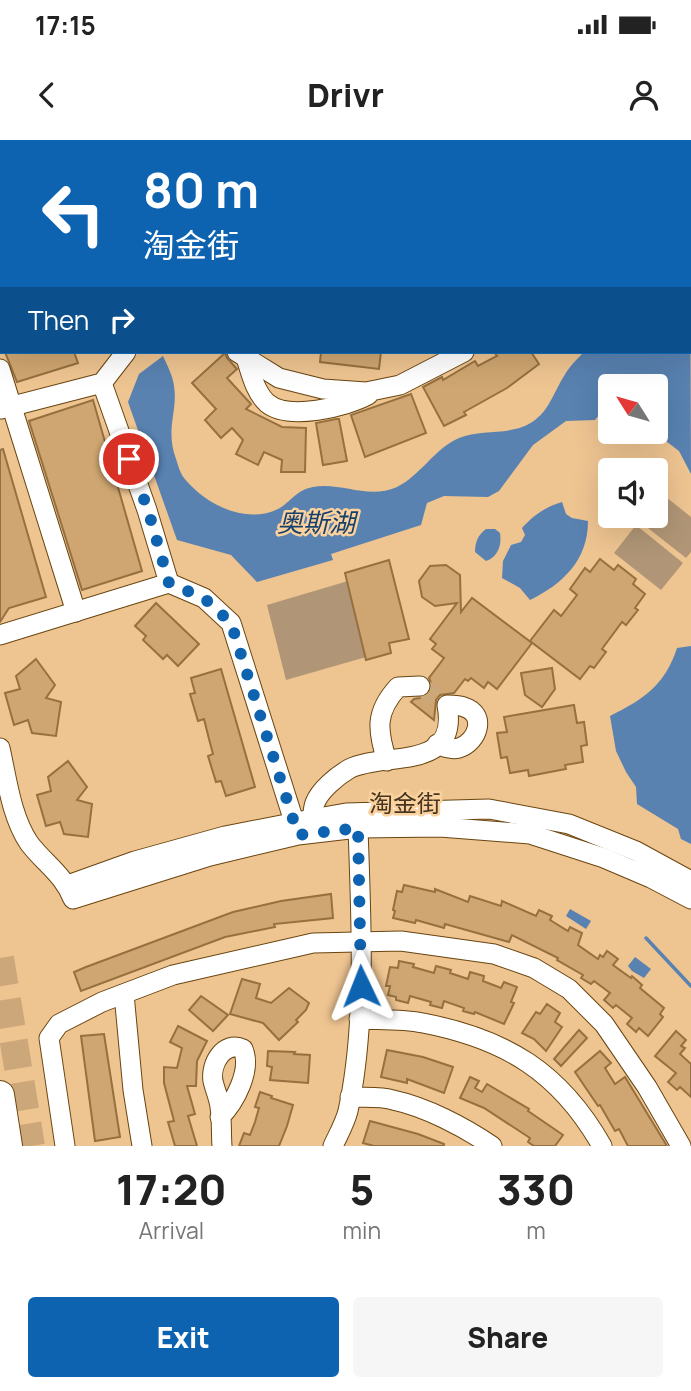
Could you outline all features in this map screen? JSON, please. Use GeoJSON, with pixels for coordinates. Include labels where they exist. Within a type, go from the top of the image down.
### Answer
{"type":"FeatureCollection","features":[{"type":"Feature","properties":{"kind":"highway"},"geometry":{"type":"LineString","coordinates":[[0,1095],[8,1146]]}},
{"type":"Feature","properties":{"kind":"street"},"geometry":{"type":"LineString","coordinates":[[6,408],[102,383],[124,354]]}},
{"type":"Feature","properties":{"kind":"street"},"geometry":{"type":"LineString","coordinates":[[242,355],[279,378],[345,391],[373,391],[400,385],[460,354]]}},
{"type":"Feature","properties":{"kind":"street"},"geometry":{"type":"LineString","coordinates":[[242,355],[259,393],[268,404],[283,412],[340,406],[365,397],[373,391]]}},
{"type":"Feature","properties":{"kind":"street"},"geometry":{"type":"LineString","coordinates":[[0,369],[6,408],[76,612]]}},
{"type":"Feature","properties":{"kind":"street"},"geometry":{"type":"LineString","coordinates":[[102,383],[148,510],[169,583]]}},
{"type":"Feature","properties":{"kind":"street"},"geometry":{"type":"LineString","coordinates":[[0,635],[169,583],[204,598],[231,623],[302,826]]}},
{"type":"Feature","properties":{"kind":"street"},"geometry":{"type":"LineString","coordinates":[[387,761],[380,739],[379,721],[386,701],[398,687],[420,686]]}},
{"type":"Feature","properties":{"kind":"street"},"geometry":{"type":"LineString","coordinates":[[302,826],[329,785],[351,768],[406,759],[429,752],[437,744]]}},
{"type":"Feature","properties":{"kind":"street"},"geometry":{"type":"LineString","coordinates":[[0,748],[16,815],[29,842],[70,892],[135,861],[225,836],[302,826],[346,813],[489,809],[569,824],[636,851],[691,881]]}},
{"type":"Feature","properties":{"kind":"street","name":"淘金街"},"geometry":{"type":"LineString","coordinates":[[302,826],[440,827],[530,834],[604,858],[691,899]]}},
{"type":"Feature","properties":{"kind":"street"},"geometry":{"type":"LineString","coordinates":[[333,1146],[347,1114],[359,1019],[358,828]]}},
{"type":"Feature","properties":{"kind":"street"},"geometry":{"type":"LineString","coordinates":[[65,1146],[49,1038],[59,1024],[173,975],[313,943],[401,941],[494,954],[534,968],[569,989],[604,1024],[648,1087],[681,1146]]}},
{"type":"Feature","properties":{"kind":"street"},"geometry":{"type":"LineString","coordinates":[[124,994],[133,1090],[142,1146]]}},
{"type":"Feature","properties":{"kind":"street"},"geometry":{"type":"LineString","coordinates":[[359,1019],[422,1023],[495,1043],[531,1063],[565,1095],[602,1146]]}},
{"type":"Feature","properties":{"kind":"street"},"geometry":{"type":"LineString","coordinates":[[350,1097],[393,1099],[472,1132],[492,1146]]}},
{"type":"Feature","properties":{"kind":"street"},"geometry":{"type":"LineString","coordinates":[[220,1117],[222,1146]]}},
{"type":"Feature","properties":{"kind":"shaded area"},"geometry":{"type":"Polygon","coordinates":[[[668,499],[691,517],[691,552],[686,558],[648,528],[668,528],[668,499]]]}},
{"type":"Feature","properties":{"kind":"shaded area"},"geometry":{"type":"Polygon","coordinates":[[[634,528],[640,528],[683,563],[661,590],[614,553],[634,528]]]}},
{"type":"Feature","properties":{"kind":"shaded area"},"geometry":{"type":"Polygon","coordinates":[[[348,581],[366,657],[286,680],[267,605],[348,581]]]}},
{"type":"Feature","properties":{"kind":"water","name":"奥斯湖"},"geometry":{"type":"Polygon","coordinates":[[[582,354],[691,354],[691,474],[679,451],[668,443],[668,374],[598,374],[598,416],[595,420],[566,421],[533,445],[499,491],[488,497],[444,496],[427,503],[421,525],[331,554],[333,560],[257,582],[231,555],[177,540],[128,402],[139,374],[163,356],[174,386],[172,439],[183,476],[214,503],[226,509],[252,515],[278,509],[302,491],[313,487],[376,492],[397,487],[459,438],[517,429],[535,420],[548,405],[568,369],[582,354]]]}},
{"type":"Feature","properties":{"kind":"water"},"geometry":{"type":"Polygon","coordinates":[[[562,502],[566,514],[588,521],[584,548],[563,578],[530,600],[520,588],[502,578],[503,561],[511,545],[521,542],[525,535],[522,528],[526,523],[545,509],[562,502]]]}},
{"type":"Feature","properties":{"kind":"water"},"geometry":{"type":"Polygon","coordinates":[[[486,529],[495,529],[500,533],[500,546],[496,554],[486,561],[475,552],[478,539],[486,529]]]}},
{"type":"Feature","properties":{"kind":"water"},"geometry":{"type":"Polygon","coordinates":[[[691,646],[691,844],[681,839],[678,829],[637,804],[636,787],[616,751],[610,716],[652,690],[666,672],[677,648],[691,646]]]}},
{"type":"Feature","properties":{"kind":"water"},"geometry":{"type":"Polygon","coordinates":[[[570,909],[591,921],[586,929],[566,916],[570,909]]]}},
{"type":"Feature","properties":{"kind":"water"},"geometry":{"type":"Polygon","coordinates":[[[635,957],[651,969],[644,978],[628,966],[635,957]]]}},
{"type":"Feature","properties":{"kind":"building"},"geometry":{"type":"Polygon","coordinates":[[[6,354],[75,354],[78,363],[17,382],[6,354]]]}},
{"type":"Feature","properties":{"kind":"building"},"geometry":{"type":"Polygon","coordinates":[[[225,354],[237,369],[227,378],[251,404],[246,409],[282,427],[306,428],[305,472],[281,472],[282,460],[264,452],[258,465],[236,454],[243,440],[232,428],[221,438],[205,420],[216,409],[192,383],[225,354]]]}},
{"type":"Feature","properties":{"kind":"building"},"geometry":{"type":"Polygon","coordinates":[[[321,354],[381,354],[379,369],[320,362],[321,354]]]}},
{"type":"Feature","properties":{"kind":"building"},"geometry":{"type":"Polygon","coordinates":[[[496,354],[532,354],[539,364],[507,388],[464,412],[466,415],[444,426],[423,387],[442,377],[443,380],[475,361],[478,366],[497,356],[496,354]]]}},
{"type":"Feature","properties":{"kind":"building"},"geometry":{"type":"Polygon","coordinates":[[[411,394],[426,433],[365,457],[351,415],[411,394]]]}},
{"type":"Feature","properties":{"kind":"building"},"geometry":{"type":"Polygon","coordinates":[[[93,400],[142,571],[82,590],[29,421],[93,400]]]}},
{"type":"Feature","properties":{"kind":"building"},"geometry":{"type":"Polygon","coordinates":[[[339,419],[347,461],[323,465],[316,423],[339,419]]]}},
{"type":"Feature","properties":{"kind":"building"},"geometry":{"type":"Polygon","coordinates":[[[3,449],[46,597],[9,608],[0,622],[0,450],[3,449]]]}},
{"type":"Feature","properties":{"kind":"building"},"geometry":{"type":"Polygon","coordinates":[[[600,559],[614,570],[618,565],[636,579],[633,584],[645,594],[635,608],[638,610],[626,625],[622,622],[602,649],[606,652],[594,668],[590,666],[580,679],[530,641],[554,610],[561,616],[577,595],[570,589],[585,568],[590,572],[600,559]]]}},
{"type":"Feature","properties":{"kind":"building"},"geometry":{"type":"Polygon","coordinates":[[[389,560],[409,639],[389,643],[391,653],[366,660],[345,573],[389,560]]]}},
{"type":"Feature","properties":{"kind":"building"},"geometry":{"type":"Polygon","coordinates":[[[446,565],[460,575],[461,612],[472,598],[532,643],[497,689],[488,682],[484,688],[471,678],[468,681],[465,679],[454,693],[440,695],[436,700],[434,720],[411,702],[426,697],[431,691],[429,678],[444,658],[432,649],[436,644],[430,639],[457,603],[435,606],[422,597],[419,581],[430,566],[446,565]]]}},
{"type":"Feature","properties":{"kind":"building"},"geometry":{"type":"Polygon","coordinates":[[[156,603],[199,644],[178,666],[167,655],[163,659],[143,640],[146,636],[135,626],[156,603]]]}},
{"type":"Feature","properties":{"kind":"building"},"geometry":{"type":"Polygon","coordinates":[[[36,659],[55,685],[46,698],[61,702],[56,736],[32,733],[28,720],[14,725],[5,693],[20,689],[16,676],[36,659]]]}},
{"type":"Feature","properties":{"kind":"building"},"geometry":{"type":"Polygon","coordinates":[[[552,668],[555,689],[542,707],[525,695],[521,673],[552,668]]]}},
{"type":"Feature","properties":{"kind":"building"},"geometry":{"type":"Polygon","coordinates":[[[221,669],[255,787],[226,796],[221,781],[216,782],[208,756],[213,754],[204,719],[198,721],[190,694],[195,693],[191,678],[221,669]]]}},
{"type":"Feature","properties":{"kind":"building"},"geometry":{"type":"Polygon","coordinates":[[[574,705],[577,723],[584,722],[587,745],[581,746],[583,762],[565,765],[566,769],[529,776],[528,770],[510,773],[507,757],[501,758],[497,733],[507,732],[504,717],[574,705]]]}},
{"type":"Feature","properties":{"kind":"building"},"geometry":{"type":"Polygon","coordinates":[[[68,761],[87,787],[77,800],[92,804],[88,837],[64,834],[60,822],[46,826],[37,795],[51,791],[48,777],[68,761]]]}},
{"type":"Feature","properties":{"kind":"building"},"geometry":{"type":"Polygon","coordinates":[[[404,885],[435,892],[435,889],[468,902],[470,896],[501,906],[502,901],[536,916],[539,910],[552,916],[550,920],[568,931],[570,927],[582,933],[578,945],[598,959],[607,951],[618,959],[613,965],[642,985],[640,988],[664,1008],[660,1014],[663,1017],[648,1036],[639,1028],[636,1032],[627,1024],[632,1018],[616,1005],[613,1008],[604,1000],[610,993],[594,981],[591,984],[581,978],[583,975],[557,960],[558,958],[512,935],[509,942],[445,924],[444,928],[416,920],[415,923],[393,918],[397,891],[402,892],[404,885]]]}},
{"type":"Feature","properties":{"kind":"building"},"geometry":{"type":"Polygon","coordinates":[[[331,894],[333,918],[274,924],[275,927],[225,937],[81,991],[74,972],[233,912],[281,901],[331,894]]]}},
{"type":"Feature","properties":{"kind":"building"},"geometry":{"type":"Polygon","coordinates":[[[399,961],[434,973],[436,966],[468,979],[470,972],[484,976],[483,981],[501,988],[504,982],[517,987],[511,1002],[514,1003],[504,1024],[475,1012],[463,1011],[464,1008],[444,1001],[442,1008],[410,996],[408,1003],[396,1000],[396,997],[388,995],[390,986],[386,986],[390,967],[398,968],[399,961]]]}},
{"type":"Feature","properties":{"kind":"building"},"geometry":{"type":"Polygon","coordinates":[[[242,979],[260,984],[256,998],[271,1003],[289,988],[309,1003],[296,1020],[298,1022],[279,1040],[263,1023],[230,1014],[242,979]]]}},
{"type":"Feature","properties":{"kind":"building"},"geometry":{"type":"Polygon","coordinates":[[[201,996],[228,1015],[213,1031],[189,1010],[201,996]]]}},
{"type":"Feature","properties":{"kind":"building"},"geometry":{"type":"Polygon","coordinates":[[[547,1004],[560,1013],[555,1022],[562,1027],[546,1051],[534,1039],[522,1033],[536,1012],[540,1014],[547,1004]]]}},
{"type":"Feature","properties":{"kind":"building"},"geometry":{"type":"Polygon","coordinates":[[[178,1026],[207,1041],[197,1061],[196,1086],[187,1086],[195,1114],[188,1116],[197,1146],[175,1146],[168,1122],[174,1121],[164,1083],[164,1067],[177,1068],[182,1048],[170,1042],[178,1026]]]}},
{"type":"Feature","properties":{"kind":"building"},"geometry":{"type":"Polygon","coordinates":[[[579,1030],[587,1038],[561,1066],[554,1059],[579,1030]]]}},
{"type":"Feature","properties":{"kind":"building"},"geometry":{"type":"Polygon","coordinates":[[[676,1031],[686,1040],[681,1046],[685,1048],[680,1054],[691,1064],[691,1097],[680,1087],[677,1090],[668,1082],[676,1073],[655,1056],[676,1031]]]}},
{"type":"Feature","properties":{"kind":"building"},"geometry":{"type":"Polygon","coordinates":[[[104,1034],[120,1137],[95,1141],[81,1036],[104,1034]]]}},
{"type":"Feature","properties":{"kind":"building"},"geometry":{"type":"Polygon","coordinates":[[[387,1050],[423,1057],[453,1067],[444,1093],[407,1079],[407,1083],[381,1077],[387,1050]]]}},
{"type":"Feature","properties":{"kind":"building"},"geometry":{"type":"Polygon","coordinates":[[[268,1051],[310,1055],[308,1083],[270,1080],[272,1067],[267,1066],[268,1051]]]}},
{"type":"Feature","properties":{"kind":"building"},"geometry":{"type":"Polygon","coordinates":[[[600,1051],[611,1063],[605,1068],[615,1084],[625,1077],[667,1146],[628,1146],[619,1129],[615,1131],[600,1105],[598,1106],[575,1072],[600,1051]]]}},
{"type":"Feature","properties":{"kind":"building"},"geometry":{"type":"Polygon","coordinates":[[[470,1077],[479,1081],[475,1088],[482,1092],[487,1084],[529,1109],[528,1111],[563,1135],[555,1146],[534,1146],[528,1142],[530,1138],[484,1108],[460,1098],[470,1077]]]}},
{"type":"Feature","properties":{"kind":"building"},"geometry":{"type":"Polygon","coordinates":[[[260,1092],[293,1105],[287,1126],[279,1146],[239,1146],[244,1133],[250,1135],[259,1108],[255,1107],[260,1092]]]}},
{"type":"Feature","properties":{"kind":"building"},"geometry":{"type":"Polygon","coordinates":[[[370,1121],[418,1134],[444,1146],[374,1146],[363,1143],[370,1121]]]}},
{"type":"Feature","properties":{"kind":"waterway"},"geometry":{"type":"LineString","coordinates":[[646,938],[691,986]]}},
{"type":"Feature","properties":{"kind":"tunnel"},"geometry":{"type":"LineString","coordinates":[[420,686],[447,705]]}},
{"type":"Feature","properties":{"kind":"tunnel"},"geometry":{"type":"LineString","coordinates":[[0,958],[31,1146]]}},
{"type":"Feature","properties":{"kind":"route"},"geometry":{"type":"LineString","coordinates":[[129,459],[148,510],[169,583],[204,598],[231,623],[298,835],[358,828],[361,986]]}}]}
